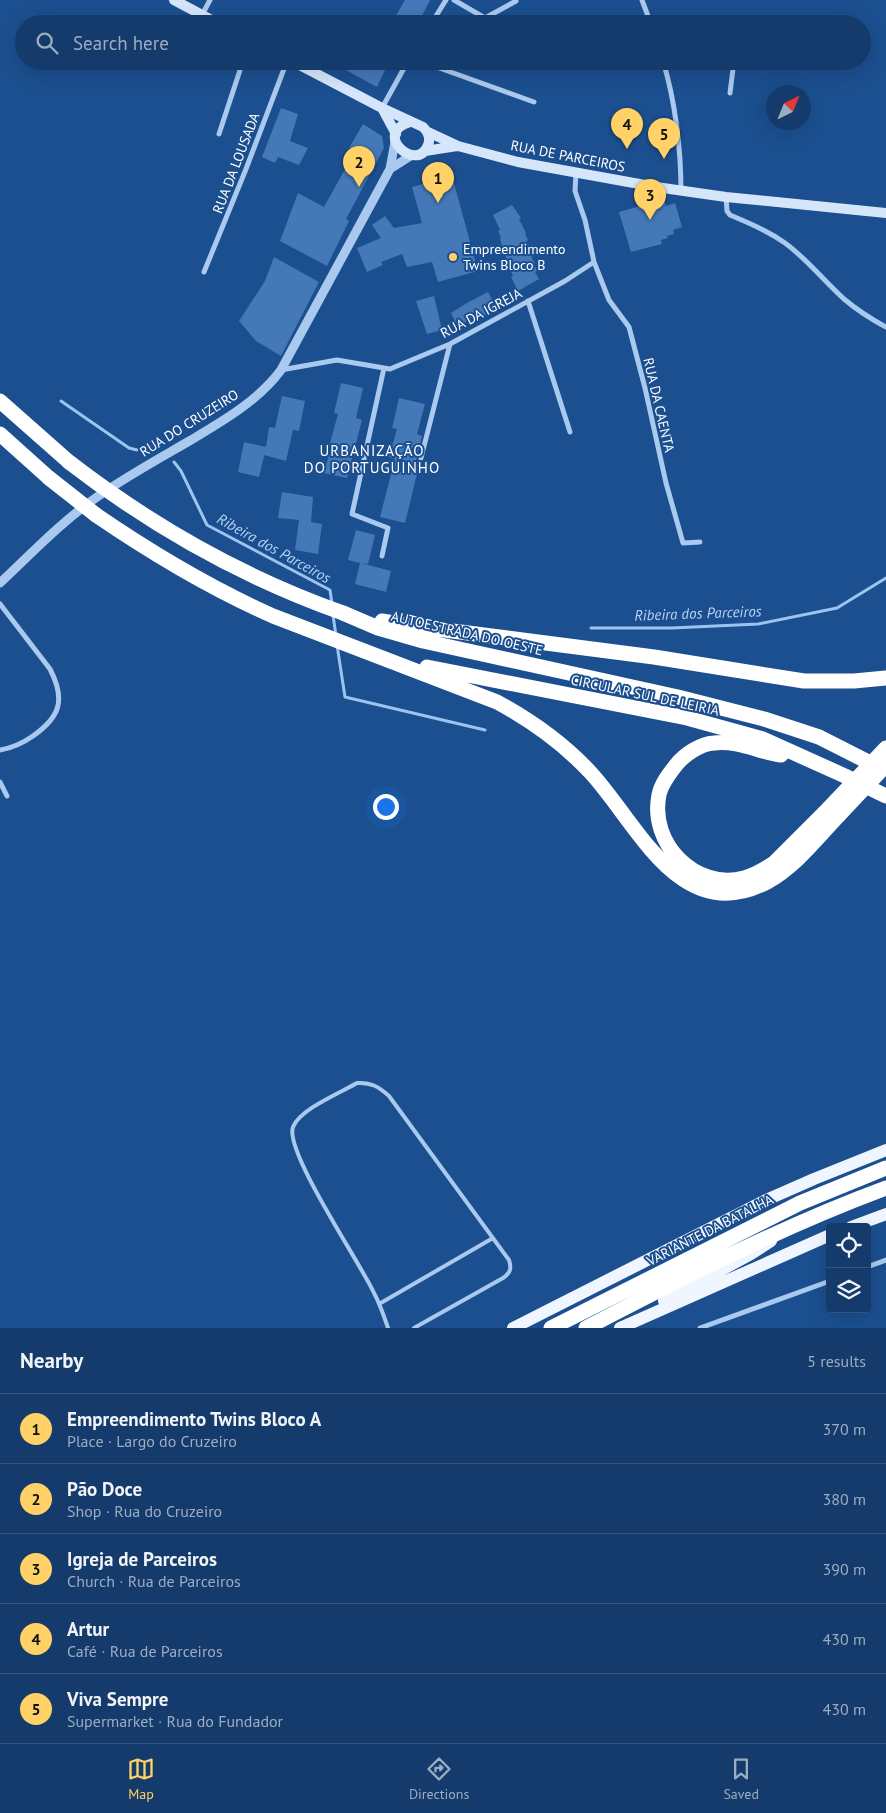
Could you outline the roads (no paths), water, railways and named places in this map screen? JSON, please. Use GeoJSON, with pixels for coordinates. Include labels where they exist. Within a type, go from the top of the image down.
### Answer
{"type":"FeatureCollection","features":[{"type":"Feature","properties":{"kind":"highway","name":"AUTOESTRADA DO OESTE"},"geometry":{"type":"LineString","coordinates":[[0,401],[69,462],[125,503],[187,542],[264,582],[310,602],[484,655],[678,697],[764,719],[819,737],[886,771]]}},
{"type":"Feature","properties":{"kind":"highway"},"geometry":{"type":"LineString","coordinates":[[0,434],[49,478],[112,526],[203,582],[273,616],[497,702],[544,730],[560,742],[592,773],[658,858],[675,874],[698,887],[713,891],[735,892],[751,890],[787,869],[886,748]]}},
{"type":"Feature","properties":{"kind":"highway"},"geometry":{"type":"LineString","coordinates":[[396,629],[654,657],[804,681],[854,681],[886,678]]}},
{"type":"Feature","properties":{"kind":"highway","name":"CIRCULAR SUL DE LEIRIA"},"geometry":{"type":"LineString","coordinates":[[386,658],[687,718],[762,739],[886,796]]}},
{"type":"Feature","properties":{"kind":"highway"},"geometry":{"type":"LineString","coordinates":[[792,752],[781,755],[726,742],[712,743],[687,754],[671,772],[659,794],[658,824],[664,840],[673,854],[681,862],[702,875],[724,880],[743,878],[764,870],[834,812],[886,765]]}},
{"type":"Feature","properties":{"kind":"highway","name":"VARIANTE DA BATALHA"},"geometry":{"type":"LineString","coordinates":[[551,1328],[800,1203],[886,1168]]}},
{"type":"Feature","properties":{"kind":"highway"},"geometry":{"type":"LineString","coordinates":[[586,1328],[695,1271],[832,1209],[886,1188]]}},
{"type":"Feature","properties":{"kind":"main road"},"geometry":{"type":"LineString","coordinates":[[174,0],[202,15]]}},
{"type":"Feature","properties":{"kind":"main road"},"geometry":{"type":"LineString","coordinates":[[309,70],[423,127],[428,132],[429,142],[425,151]]}},
{"type":"Feature","properties":{"kind":"main road"},"geometry":{"type":"LineString","coordinates":[[382,108],[401,150],[412,155],[458,146]]}},
{"type":"Feature","properties":{"kind":"main road"},"geometry":{"type":"LineString","coordinates":[[396,138],[403,125],[410,122]]}},
{"type":"Feature","properties":{"kind":"main road","name":"RUA DE PARCEIROS"},"geometry":{"type":"LineString","coordinates":[[428,132],[458,146],[518,162],[681,191],[886,213]]}},
{"type":"Feature","properties":{"kind":"main road"},"geometry":{"type":"LineString","coordinates":[[513,1328],[764,1201],[886,1150]]}},
{"type":"Feature","properties":{"kind":"main road"},"geometry":{"type":"LineString","coordinates":[[862,1223],[886,1214]]}},
{"type":"Feature","properties":{"kind":"main road"},"geometry":{"type":"LineString","coordinates":[[619,1328],[644,1311],[751,1254],[784,1231]]}},
{"type":"Feature","properties":{"kind":"main road"},"geometry":{"type":"LineString","coordinates":[[619,1328],[826,1238]]}},
{"type":"Feature","properties":{"kind":"street"},"geometry":{"type":"LineString","coordinates":[[202,15],[210,0]]}},
{"type":"Feature","properties":{"kind":"street"},"geometry":{"type":"LineString","coordinates":[[437,15],[446,0]]}},
{"type":"Feature","properties":{"kind":"street"},"geometry":{"type":"LineString","coordinates":[[454,0],[480,15]]}},
{"type":"Feature","properties":{"kind":"street"},"geometry":{"type":"LineString","coordinates":[[642,0],[648,15]]}},
{"type":"Feature","properties":{"kind":"street"},"geometry":{"type":"LineString","coordinates":[[490,15],[516,1]]}},
{"type":"Feature","properties":{"kind":"street"},"geometry":{"type":"LineString","coordinates":[[218,134],[240,70]]}},
{"type":"Feature","properties":{"kind":"street","name":"RUA DA LOUSADA"},"geometry":{"type":"LineString","coordinates":[[204,272],[284,70]]}},
{"type":"Feature","properties":{"kind":"street"},"geometry":{"type":"LineString","coordinates":[[382,108],[403,70]]}},
{"type":"Feature","properties":{"kind":"street"},"geometry":{"type":"LineString","coordinates":[[445,70],[534,102]]}},
{"type":"Feature","properties":{"kind":"street"},"geometry":{"type":"LineString","coordinates":[[666,70],[678,135],[681,191]]}},
{"type":"Feature","properties":{"kind":"street"},"geometry":{"type":"LineString","coordinates":[[730,93],[733,70]]}},
{"type":"Feature","properties":{"kind":"street","name":"RUA DO CRUZEIRO"},"geometry":{"type":"LineString","coordinates":[[0,583],[57,529],[87,505],[117,484],[218,423],[256,396],[270,383],[281,370],[390,169],[396,138]]}},
{"type":"Feature","properties":{"kind":"street","name":"RUA DO CRUZEIRO"},"geometry":{"type":"LineString","coordinates":[[390,169],[412,155]]}},
{"type":"Feature","properties":{"kind":"street"},"geometry":{"type":"LineString","coordinates":[[576,172],[575,191],[585,220],[594,262]]}},
{"type":"Feature","properties":{"kind":"street"},"geometry":{"type":"LineString","coordinates":[[726,197],[727,212],[730,215],[786,243],[844,299],[886,327]]}},
{"type":"Feature","properties":{"kind":"street","name":"RUA DA IGREJA"},"geometry":{"type":"LineString","coordinates":[[281,370],[337,360],[390,369],[450,344],[565,281],[594,262]]}},
{"type":"Feature","properties":{"kind":"street","name":"RUA DA CAENTA"},"geometry":{"type":"LineString","coordinates":[[594,262],[609,300],[629,327],[666,483],[683,543],[700,542]]}},
{"type":"Feature","properties":{"kind":"street"},"geometry":{"type":"LineString","coordinates":[[528,301],[570,432]]}},
{"type":"Feature","properties":{"kind":"street"},"geometry":{"type":"LineString","coordinates":[[421,458],[450,344]]}},
{"type":"Feature","properties":{"kind":"street"},"geometry":{"type":"LineString","coordinates":[[382,556],[388,528],[352,514],[384,368]]}},
{"type":"Feature","properties":{"kind":"street"},"geometry":{"type":"LineString","coordinates":[[0,604],[50,669],[59,691],[59,702],[55,714],[48,725],[24,742],[0,750]]}},
{"type":"Feature","properties":{"kind":"street"},"geometry":{"type":"LineString","coordinates":[[0,782],[6,796]]}},
{"type":"Feature","properties":{"kind":"street"},"geometry":{"type":"LineString","coordinates":[[871,1266],[886,1260]]}},
{"type":"Feature","properties":{"kind":"street"},"geometry":{"type":"LineString","coordinates":[[700,1328],[826,1283]]}},
{"type":"Feature","properties":{"kind":"lane"},"geometry":{"type":"LineString","coordinates":[[388,1328],[369,1283],[302,1164],[292,1139],[292,1129],[303,1114],[357,1083],[367,1082],[378,1087],[401,1110],[509,1260],[511,1266],[509,1274],[414,1328]]}},
{"type":"Feature","properties":{"kind":"lane"},"geometry":{"type":"LineString","coordinates":[[379,1304],[493,1238]]}},
{"type":"Feature","properties":{"kind":"waterway","name":"Ribeira dos Parceiros"},"geometry":{"type":"LineString","coordinates":[[61,401],[129,448],[137,450]]}},
{"type":"Feature","properties":{"kind":"waterway","name":"Ribeira dos Parceiros"},"geometry":{"type":"LineString","coordinates":[[174,462],[181,471],[207,525],[330,590],[332,604]]}},
{"type":"Feature","properties":{"kind":"waterway","name":"Ribeira dos Parceiros"},"geometry":{"type":"LineString","coordinates":[[591,628],[672,628],[758,624],[837,608],[886,578]]}},
{"type":"Feature","properties":{"kind":"waterway","name":"Ribeira dos Parceiros"},"geometry":{"type":"LineString","coordinates":[[333,615],[336,636]]}},
{"type":"Feature","properties":{"kind":"waterway","name":"Ribeira dos Parceiros"},"geometry":{"type":"LineString","coordinates":[[337,645],[345,697],[485,730]]}},
{"type":"Feature","properties":{"kind":"place","name":"Artur"},"geometry":{"type":"Point","coordinates":[627,149]}},
{"type":"Feature","properties":{"kind":"place","name":"Viva Sempre"},"geometry":{"type":"Point","coordinates":[664,159]}},
{"type":"Feature","properties":{"kind":"place","name":"Pão Doce"},"geometry":{"type":"Point","coordinates":[359,187]}},
{"type":"Feature","properties":{"kind":"place","name":"Empreendimento Twins Bloco A"},"geometry":{"type":"Point","coordinates":[438,203]}},
{"type":"Feature","properties":{"kind":"place","name":"Igreja de Parceiros"},"geometry":{"type":"Point","coordinates":[650,220]}},
{"type":"Feature","properties":{"kind":"place","name":"Empreendimento Twins Bloco B"},"geometry":{"type":"Point","coordinates":[453,257]}},
{"type":"Feature","properties":{"kind":"district","name":"URBANIZAÇÃO DO PORTUGUINHO"},"geometry":{"type":"Point","coordinates":[372,458]}}]}
